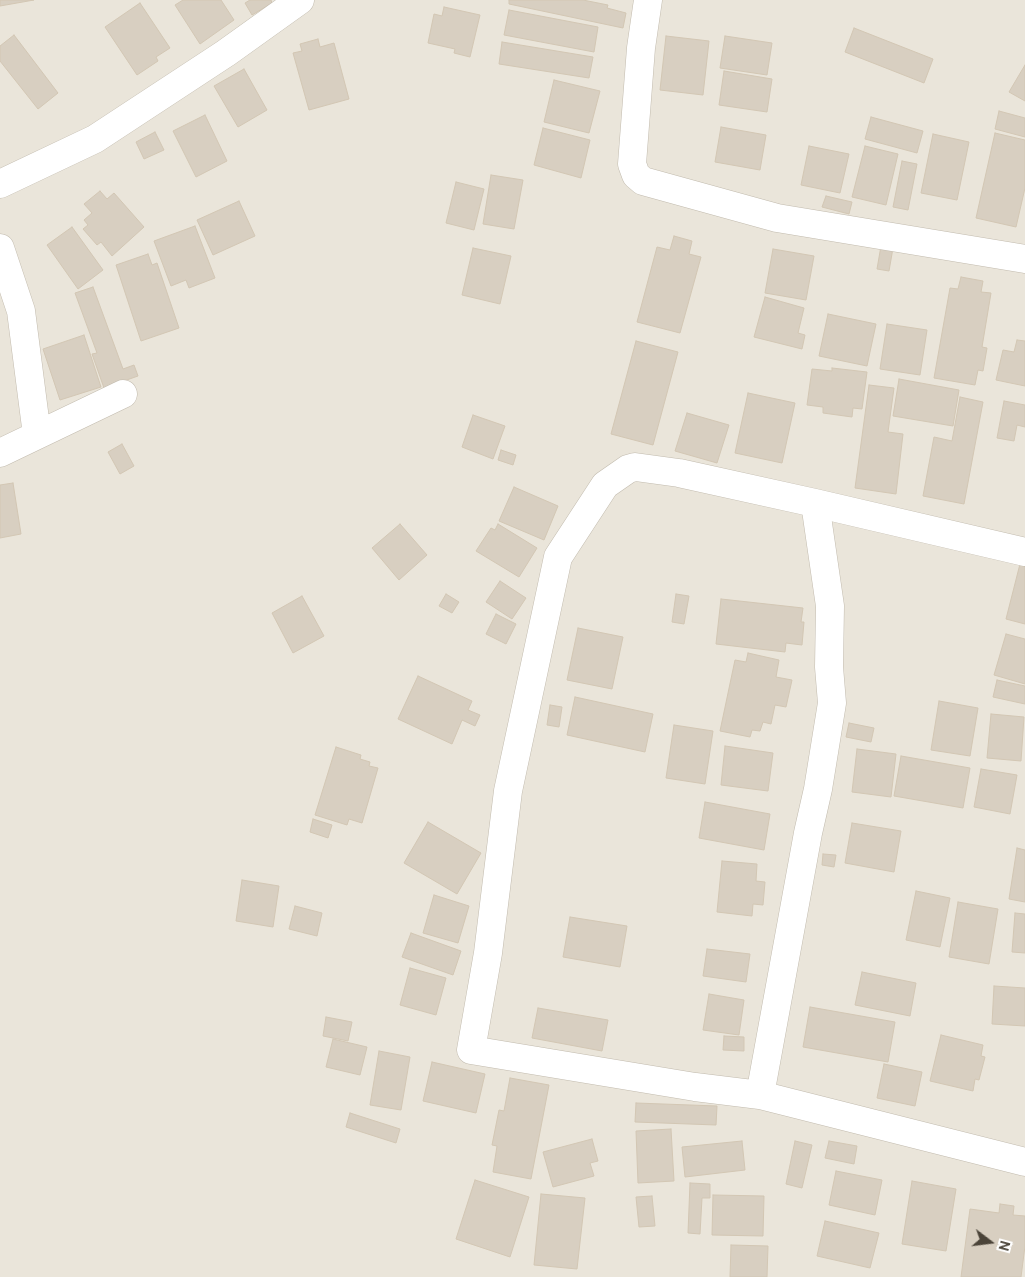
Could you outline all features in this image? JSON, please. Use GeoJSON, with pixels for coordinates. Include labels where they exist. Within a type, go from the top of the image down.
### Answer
{"type":"FeatureCollection","features":[{"type":"Feature","properties":{"kind":"street"},"geometry":{"type":"LineString","coordinates":[[0,184],[95,139],[226,53],[300,0]]}},
{"type":"Feature","properties":{"kind":"street"},"geometry":{"type":"LineString","coordinates":[[648,0],[641,48],[632,164],[636,175],[643,181],[777,218],[1025,259]]}},
{"type":"Feature","properties":{"kind":"street"},"geometry":{"type":"LineString","coordinates":[[0,248],[21,311],[38,435]]}},
{"type":"Feature","properties":{"kind":"street"},"geometry":{"type":"LineString","coordinates":[[0,453],[124,394]]}},
{"type":"Feature","properties":{"kind":"street"},"geometry":{"type":"LineString","coordinates":[[1025,552],[815,503],[679,474],[635,467],[628,469],[605,485],[558,557],[508,790],[488,953],[470,1050],[695,1087],[760,1095],[1025,1162]]}},
{"type":"Feature","properties":{"kind":"street"},"geometry":{"type":"LineString","coordinates":[[760,1095],[808,833],[818,789],[832,703],[830,606],[815,503]]}},
{"type":"Feature","properties":{"kind":"shaded area"},"geometry":{"type":"Polygon","coordinates":[[[0,0],[1025,0],[1025,1277],[0,1277],[0,0]]]}},
{"type":"Feature","properties":{"kind":"building"},"geometry":{"type":"Polygon","coordinates":[[[0,0],[34,0],[0,6],[0,0]]]}},
{"type":"Feature","properties":{"kind":"building"},"geometry":{"type":"Polygon","coordinates":[[[183,0],[221,0],[234,20],[200,44],[175,5],[183,0]]]}},
{"type":"Feature","properties":{"kind":"building"},"geometry":{"type":"Polygon","coordinates":[[[250,0],[271,0],[272,3],[252,15],[245,3],[250,0]]]}},
{"type":"Feature","properties":{"kind":"building"},"geometry":{"type":"Polygon","coordinates":[[[509,0],[583,0],[608,5],[607,8],[626,13],[623,28],[509,4],[509,0]]]}},
{"type":"Feature","properties":{"kind":"building"},"geometry":{"type":"Polygon","coordinates":[[[140,3],[170,48],[156,57],[158,61],[137,75],[105,27],[140,3]]]}},
{"type":"Feature","properties":{"kind":"building"},"geometry":{"type":"Polygon","coordinates":[[[444,7],[480,15],[470,57],[454,53],[455,49],[428,43],[434,14],[442,16],[444,7]]]}},
{"type":"Feature","properties":{"kind":"building"},"geometry":{"type":"Polygon","coordinates":[[[509,10],[598,27],[594,52],[504,35],[509,10]]]}},
{"type":"Feature","properties":{"kind":"building"},"geometry":{"type":"Polygon","coordinates":[[[854,28],[933,59],[924,83],[845,52],[854,28]]]}},
{"type":"Feature","properties":{"kind":"building"},"geometry":{"type":"Polygon","coordinates":[[[14,35],[58,93],[38,109],[0,61],[0,46],[14,35]]]}},
{"type":"Feature","properties":{"kind":"building"},"geometry":{"type":"Polygon","coordinates":[[[666,36],[709,41],[703,95],[660,90],[666,36]]]}},
{"type":"Feature","properties":{"kind":"building"},"geometry":{"type":"Polygon","coordinates":[[[725,36],[772,43],[767,75],[720,68],[725,36]]]}},
{"type":"Feature","properties":{"kind":"building"},"geometry":{"type":"Polygon","coordinates":[[[318,39],[320,47],[334,43],[349,99],[309,110],[293,53],[302,51],[300,44],[318,39]]]}},
{"type":"Feature","properties":{"kind":"building"},"geometry":{"type":"Polygon","coordinates":[[[502,42],[593,57],[589,78],[499,64],[502,42]]]}},
{"type":"Feature","properties":{"kind":"building"},"geometry":{"type":"Polygon","coordinates":[[[1025,65],[1025,101],[1009,92],[1025,65]]]}},
{"type":"Feature","properties":{"kind":"building"},"geometry":{"type":"Polygon","coordinates":[[[244,69],[267,110],[238,127],[214,86],[244,69]]]}},
{"type":"Feature","properties":{"kind":"building"},"geometry":{"type":"Polygon","coordinates":[[[724,71],[772,79],[767,112],[719,105],[724,71]]]}},
{"type":"Feature","properties":{"kind":"building"},"geometry":{"type":"Polygon","coordinates":[[[554,80],[600,91],[589,133],[544,122],[554,80]]]}},
{"type":"Feature","properties":{"kind":"building"},"geometry":{"type":"Polygon","coordinates":[[[999,111],[1025,118],[1025,137],[995,129],[999,111]]]}},
{"type":"Feature","properties":{"kind":"building"},"geometry":{"type":"Polygon","coordinates":[[[205,115],[227,161],[196,177],[173,131],[205,115]]]}},
{"type":"Feature","properties":{"kind":"building"},"geometry":{"type":"Polygon","coordinates":[[[871,117],[923,131],[917,153],[865,139],[871,117]]]}},
{"type":"Feature","properties":{"kind":"building"},"geometry":{"type":"Polygon","coordinates":[[[721,127],[766,135],[760,170],[715,162],[721,127]]]}},
{"type":"Feature","properties":{"kind":"building"},"geometry":{"type":"Polygon","coordinates":[[[543,128],[590,140],[581,178],[534,165],[543,128]]]}},
{"type":"Feature","properties":{"kind":"building"},"geometry":{"type":"Polygon","coordinates":[[[155,132],[164,150],[144,159],[136,142],[155,132]]]}},
{"type":"Feature","properties":{"kind":"building"},"geometry":{"type":"Polygon","coordinates":[[[995,133],[1025,140],[1025,188],[1016,227],[976,218],[995,133]]]}},
{"type":"Feature","properties":{"kind":"building"},"geometry":{"type":"Polygon","coordinates":[[[933,134],[969,142],[957,200],[921,193],[933,134]]]}},
{"type":"Feature","properties":{"kind":"building"},"geometry":{"type":"Polygon","coordinates":[[[809,146],[849,154],[840,193],[801,185],[809,146]]]}},
{"type":"Feature","properties":{"kind":"building"},"geometry":{"type":"Polygon","coordinates":[[[865,146],[898,154],[886,205],[852,197],[865,146]]]}},
{"type":"Feature","properties":{"kind":"building"},"geometry":{"type":"Polygon","coordinates":[[[902,161],[917,164],[908,210],[893,207],[902,161]]]}},
{"type":"Feature","properties":{"kind":"building"},"geometry":{"type":"Polygon","coordinates":[[[491,175],[523,180],[514,229],[483,224],[491,175]]]}},
{"type":"Feature","properties":{"kind":"building"},"geometry":{"type":"Polygon","coordinates":[[[456,182],[484,189],[474,230],[446,223],[456,182]]]}},
{"type":"Feature","properties":{"kind":"building"},"geometry":{"type":"Polygon","coordinates":[[[100,191],[107,199],[114,193],[144,227],[112,256],[101,242],[97,245],[83,229],[88,225],[84,220],[92,213],[84,204],[100,191]]]}},
{"type":"Feature","properties":{"kind":"building"},"geometry":{"type":"Polygon","coordinates":[[[826,196],[852,202],[849,214],[822,207],[826,196]]]}},
{"type":"Feature","properties":{"kind":"building"},"geometry":{"type":"Polygon","coordinates":[[[239,201],[255,236],[213,255],[197,220],[239,201]]]}},
{"type":"Feature","properties":{"kind":"building"},"geometry":{"type":"Polygon","coordinates":[[[195,226],[215,278],[189,288],[186,280],[171,286],[154,241],[195,226]]]}},
{"type":"Feature","properties":{"kind":"building"},"geometry":{"type":"Polygon","coordinates":[[[72,227],[103,270],[78,289],[47,245],[72,227]]]}},
{"type":"Feature","properties":{"kind":"building"},"geometry":{"type":"Polygon","coordinates":[[[674,236],[692,241],[689,254],[701,257],[680,333],[637,322],[657,247],[670,250],[674,236]]]}},
{"type":"Feature","properties":{"kind":"building"},"geometry":{"type":"Polygon","coordinates":[[[881,246],[893,248],[889,271],[877,269],[881,246]]]}},
{"type":"Feature","properties":{"kind":"building"},"geometry":{"type":"Polygon","coordinates":[[[473,248],[511,256],[500,304],[462,295],[473,248]]]}},
{"type":"Feature","properties":{"kind":"building"},"geometry":{"type":"Polygon","coordinates":[[[773,249],[814,256],[806,300],[765,293],[773,249]]]}},
{"type":"Feature","properties":{"kind":"building"},"geometry":{"type":"Polygon","coordinates":[[[148,254],[152,265],[157,263],[179,328],[141,341],[116,265],[148,254]]]}},
{"type":"Feature","properties":{"kind":"building"},"geometry":{"type":"Polygon","coordinates":[[[961,277],[983,281],[981,292],[991,293],[982,347],[987,348],[983,371],[978,370],[975,385],[934,378],[950,288],[958,289],[961,277]]]}},
{"type":"Feature","properties":{"kind":"building"},"geometry":{"type":"Polygon","coordinates":[[[93,287],[123,369],[134,365],[138,376],[104,388],[92,354],[97,353],[75,293],[93,287]]]}},
{"type":"Feature","properties":{"kind":"building"},"geometry":{"type":"Polygon","coordinates":[[[765,297],[804,308],[798,333],[805,335],[802,349],[754,337],[765,297]]]}},
{"type":"Feature","properties":{"kind":"building"},"geometry":{"type":"Polygon","coordinates":[[[828,314],[876,324],[867,366],[819,356],[828,314]]]}},
{"type":"Feature","properties":{"kind":"building"},"geometry":{"type":"Polygon","coordinates":[[[887,324],[927,330],[920,375],[880,369],[887,324]]]}},
{"type":"Feature","properties":{"kind":"building"},"geometry":{"type":"Polygon","coordinates":[[[84,335],[101,387],[60,400],[43,349],[84,335]]]}},
{"type":"Feature","properties":{"kind":"building"},"geometry":{"type":"Polygon","coordinates":[[[1017,340],[1025,341],[1025,386],[996,380],[1003,350],[1014,352],[1017,340]]]}},
{"type":"Feature","properties":{"kind":"building"},"geometry":{"type":"Polygon","coordinates":[[[636,341],[678,352],[653,445],[611,434],[636,341]]]}},
{"type":"Feature","properties":{"kind":"building"},"geometry":{"type":"Polygon","coordinates":[[[832,368],[867,372],[862,409],[853,408],[852,417],[823,413],[823,407],[807,405],[812,369],[832,371],[832,368]]]}},
{"type":"Feature","properties":{"kind":"building"},"geometry":{"type":"Polygon","coordinates":[[[899,379],[959,390],[953,426],[893,416],[899,379]]]}},
{"type":"Feature","properties":{"kind":"building"},"geometry":{"type":"Polygon","coordinates":[[[869,385],[894,388],[888,432],[903,434],[896,494],[855,488],[869,385]]]}},
{"type":"Feature","properties":{"kind":"building"},"geometry":{"type":"Polygon","coordinates":[[[748,393],[795,403],[782,463],[735,453],[748,393]]]}},
{"type":"Feature","properties":{"kind":"building"},"geometry":{"type":"Polygon","coordinates":[[[960,397],[983,402],[964,504],[923,496],[934,437],[952,441],[960,397]]]}},
{"type":"Feature","properties":{"kind":"building"},"geometry":{"type":"Polygon","coordinates":[[[1004,401],[1025,405],[1025,427],[1017,425],[1014,441],[997,438],[1004,401]]]}},
{"type":"Feature","properties":{"kind":"building"},"geometry":{"type":"Polygon","coordinates":[[[687,413],[729,425],[717,463],[675,451],[687,413]]]}},
{"type":"Feature","properties":{"kind":"building"},"geometry":{"type":"Polygon","coordinates":[[[473,415],[505,426],[493,459],[462,447],[473,415]]]}},
{"type":"Feature","properties":{"kind":"building"},"geometry":{"type":"Polygon","coordinates":[[[122,444],[134,466],[120,474],[108,452],[122,444]]]}},
{"type":"Feature","properties":{"kind":"building"},"geometry":{"type":"Polygon","coordinates":[[[501,450],[516,455],[513,465],[498,460],[501,450]]]}},
{"type":"Feature","properties":{"kind":"building"},"geometry":{"type":"Polygon","coordinates":[[[13,483],[21,534],[0,538],[0,485],[13,483]]]}},
{"type":"Feature","properties":{"kind":"building"},"geometry":{"type":"Polygon","coordinates":[[[514,487],[558,506],[544,540],[499,521],[514,487]]]}},
{"type":"Feature","properties":{"kind":"building"},"geometry":{"type":"Polygon","coordinates":[[[400,524],[427,555],[399,580],[372,548],[400,524]]]}},
{"type":"Feature","properties":{"kind":"building"},"geometry":{"type":"Polygon","coordinates":[[[498,524],[537,548],[519,577],[476,551],[491,528],[495,530],[498,524]]]}},
{"type":"Feature","properties":{"kind":"building"},"geometry":{"type":"Polygon","coordinates":[[[1021,560],[1025,561],[1025,624],[1006,619],[1021,560]]]}},
{"type":"Feature","properties":{"kind":"building"},"geometry":{"type":"Polygon","coordinates":[[[500,581],[526,598],[512,619],[486,602],[500,581]]]}},
{"type":"Feature","properties":{"kind":"building"},"geometry":{"type":"Polygon","coordinates":[[[446,594],[459,602],[452,613],[439,606],[446,594]]]}},
{"type":"Feature","properties":{"kind":"building"},"geometry":{"type":"Polygon","coordinates":[[[676,594],[689,596],[684,624],[672,622],[676,594]]]}},
{"type":"Feature","properties":{"kind":"building"},"geometry":{"type":"Polygon","coordinates":[[[302,596],[324,636],[293,653],[272,613],[302,596]]]}},
{"type":"Feature","properties":{"kind":"building"},"geometry":{"type":"Polygon","coordinates":[[[721,599],[803,608],[801,622],[804,622],[802,645],[786,643],[785,652],[716,644],[721,599]]]}},
{"type":"Feature","properties":{"kind":"building"},"geometry":{"type":"Polygon","coordinates":[[[496,614],[516,624],[506,644],[486,634],[496,614]]]}},
{"type":"Feature","properties":{"kind":"building"},"geometry":{"type":"Polygon","coordinates":[[[578,628],[623,637],[612,689],[567,680],[578,628]]]}},
{"type":"Feature","properties":{"kind":"building"},"geometry":{"type":"Polygon","coordinates":[[[1006,634],[1025,639],[1025,684],[994,675],[1006,634]]]}},
{"type":"Feature","properties":{"kind":"building"},"geometry":{"type":"Polygon","coordinates":[[[748,653],[779,660],[776,677],[792,680],[786,707],[775,705],[771,724],[763,722],[760,731],[752,730],[750,737],[720,731],[735,660],[746,662],[748,653]]]}},
{"type":"Feature","properties":{"kind":"building"},"geometry":{"type":"Polygon","coordinates":[[[418,676],[472,701],[468,710],[480,715],[475,726],[462,720],[452,744],[398,719],[418,676]]]}},
{"type":"Feature","properties":{"kind":"building"},"geometry":{"type":"Polygon","coordinates":[[[997,680],[1025,686],[1025,704],[993,697],[997,680]]]}},
{"type":"Feature","properties":{"kind":"building"},"geometry":{"type":"Polygon","coordinates":[[[575,697],[653,714],[645,752],[567,735],[575,697]]]}},
{"type":"Feature","properties":{"kind":"building"},"geometry":{"type":"Polygon","coordinates":[[[939,701],[978,708],[970,756],[931,750],[939,701]]]}},
{"type":"Feature","properties":{"kind":"building"},"geometry":{"type":"Polygon","coordinates":[[[550,705],[562,707],[559,727],[547,725],[550,705]]]}},
{"type":"Feature","properties":{"kind":"building"},"geometry":{"type":"Polygon","coordinates":[[[991,714],[1024,717],[1021,761],[987,758],[991,714]]]}},
{"type":"Feature","properties":{"kind":"building"},"geometry":{"type":"Polygon","coordinates":[[[849,723],[874,728],[871,742],[846,737],[849,723]]]}},
{"type":"Feature","properties":{"kind":"building"},"geometry":{"type":"Polygon","coordinates":[[[674,725],[713,731],[705,784],[666,778],[674,725]]]}},
{"type":"Feature","properties":{"kind":"building"},"geometry":{"type":"Polygon","coordinates":[[[725,746],[773,753],[768,791],[721,785],[725,746]]]}},
{"type":"Feature","properties":{"kind":"building"},"geometry":{"type":"Polygon","coordinates":[[[336,747],[361,755],[360,759],[370,762],[369,766],[378,768],[362,823],[349,819],[347,825],[315,815],[336,747]]]}},
{"type":"Feature","properties":{"kind":"building"},"geometry":{"type":"Polygon","coordinates":[[[857,749],[896,754],[891,797],[852,792],[857,749]]]}},
{"type":"Feature","properties":{"kind":"building"},"geometry":{"type":"Polygon","coordinates":[[[901,756],[970,768],[963,808],[894,796],[901,756]]]}},
{"type":"Feature","properties":{"kind":"building"},"geometry":{"type":"Polygon","coordinates":[[[981,769],[1017,775],[1010,814],[974,807],[981,769]]]}},
{"type":"Feature","properties":{"kind":"building"},"geometry":{"type":"Polygon","coordinates":[[[705,802],[770,814],[764,850],[699,838],[705,802]]]}},
{"type":"Feature","properties":{"kind":"building"},"geometry":{"type":"Polygon","coordinates":[[[313,819],[332,825],[328,838],[310,832],[313,819]]]}},
{"type":"Feature","properties":{"kind":"building"},"geometry":{"type":"Polygon","coordinates":[[[428,822],[481,853],[457,894],[404,863],[428,822]]]}},
{"type":"Feature","properties":{"kind":"building"},"geometry":{"type":"Polygon","coordinates":[[[852,823],[901,831],[894,872],[845,863],[852,823]]]}},
{"type":"Feature","properties":{"kind":"building"},"geometry":{"type":"Polygon","coordinates":[[[1017,848],[1025,850],[1025,902],[1009,899],[1017,848]]]}},
{"type":"Feature","properties":{"kind":"building"},"geometry":{"type":"Polygon","coordinates":[[[823,854],[836,855],[834,867],[822,865],[823,854]]]}},
{"type":"Feature","properties":{"kind":"building"},"geometry":{"type":"Polygon","coordinates":[[[722,861],[757,864],[756,881],[765,882],[763,905],[753,904],[752,916],[717,912],[722,861]]]}},
{"type":"Feature","properties":{"kind":"building"},"geometry":{"type":"Polygon","coordinates":[[[242,880],[279,886],[273,927],[236,921],[242,880]]]}},
{"type":"Feature","properties":{"kind":"building"},"geometry":{"type":"Polygon","coordinates":[[[916,891],[950,898],[940,947],[906,940],[916,891]]]}},
{"type":"Feature","properties":{"kind":"building"},"geometry":{"type":"Polygon","coordinates":[[[434,895],[469,906],[458,943],[423,933],[434,895]]]}},
{"type":"Feature","properties":{"kind":"building"},"geometry":{"type":"Polygon","coordinates":[[[958,902],[998,909],[989,964],[949,957],[958,902]]]}},
{"type":"Feature","properties":{"kind":"building"},"geometry":{"type":"Polygon","coordinates":[[[295,906],[322,913],[317,936],[289,929],[295,906]]]}},
{"type":"Feature","properties":{"kind":"building"},"geometry":{"type":"Polygon","coordinates":[[[1015,913],[1025,914],[1025,953],[1012,952],[1015,913]]]}},
{"type":"Feature","properties":{"kind":"building"},"geometry":{"type":"Polygon","coordinates":[[[570,917],[627,926],[620,967],[563,957],[570,917]]]}},
{"type":"Feature","properties":{"kind":"building"},"geometry":{"type":"Polygon","coordinates":[[[411,933],[461,951],[453,975],[402,957],[411,933]]]}},
{"type":"Feature","properties":{"kind":"building"},"geometry":{"type":"Polygon","coordinates":[[[707,949],[750,954],[746,982],[703,976],[707,949]]]}},
{"type":"Feature","properties":{"kind":"building"},"geometry":{"type":"Polygon","coordinates":[[[410,968],[446,978],[436,1015],[400,1005],[410,968]]]}},
{"type":"Feature","properties":{"kind":"building"},"geometry":{"type":"Polygon","coordinates":[[[862,972],[916,983],[910,1016],[855,1005],[862,972]]]}},
{"type":"Feature","properties":{"kind":"building"},"geometry":{"type":"Polygon","coordinates":[[[994,986],[1025,988],[1025,1026],[992,1024],[994,986]]]}},
{"type":"Feature","properties":{"kind":"building"},"geometry":{"type":"Polygon","coordinates":[[[709,994],[744,1000],[739,1035],[703,1030],[709,994]]]}},
{"type":"Feature","properties":{"kind":"building"},"geometry":{"type":"Polygon","coordinates":[[[810,1007],[895,1022],[888,1062],[803,1047],[810,1007]]]}},
{"type":"Feature","properties":{"kind":"building"},"geometry":{"type":"Polygon","coordinates":[[[538,1008],[608,1020],[602,1051],[532,1038],[538,1008]]]}},
{"type":"Feature","properties":{"kind":"building"},"geometry":{"type":"Polygon","coordinates":[[[326,1017],[352,1022],[348,1041],[323,1036],[326,1017]]]}},
{"type":"Feature","properties":{"kind":"building"},"geometry":{"type":"Polygon","coordinates":[[[941,1035],[983,1045],[981,1056],[985,1057],[979,1080],[975,1079],[973,1091],[930,1081],[941,1035]]]}},
{"type":"Feature","properties":{"kind":"building"},"geometry":{"type":"Polygon","coordinates":[[[724,1036],[744,1037],[744,1051],[723,1050],[724,1036]]]}},
{"type":"Feature","properties":{"kind":"building"},"geometry":{"type":"Polygon","coordinates":[[[333,1039],[367,1047],[360,1075],[326,1067],[333,1039]]]}},
{"type":"Feature","properties":{"kind":"building"},"geometry":{"type":"Polygon","coordinates":[[[379,1051],[410,1057],[401,1110],[370,1105],[379,1051]]]}},
{"type":"Feature","properties":{"kind":"building"},"geometry":{"type":"Polygon","coordinates":[[[432,1062],[485,1074],[476,1113],[423,1101],[432,1062]]]}},
{"type":"Feature","properties":{"kind":"building"},"geometry":{"type":"Polygon","coordinates":[[[884,1064],[922,1072],[915,1106],[877,1098],[884,1064]]]}},
{"type":"Feature","properties":{"kind":"building"},"geometry":{"type":"Polygon","coordinates":[[[510,1078],[549,1085],[531,1179],[493,1172],[497,1146],[492,1145],[499,1110],[504,1111],[510,1078]]]}},
{"type":"Feature","properties":{"kind":"building"},"geometry":{"type":"Polygon","coordinates":[[[636,1103],[717,1106],[716,1125],[635,1122],[636,1103]]]}},
{"type":"Feature","properties":{"kind":"building"},"geometry":{"type":"Polygon","coordinates":[[[350,1113],[400,1129],[396,1143],[346,1127],[350,1113]]]}},
{"type":"Feature","properties":{"kind":"building"},"geometry":{"type":"Polygon","coordinates":[[[671,1129],[674,1181],[638,1183],[636,1131],[671,1129]]]}},
{"type":"Feature","properties":{"kind":"building"},"geometry":{"type":"Polygon","coordinates":[[[592,1139],[598,1161],[590,1163],[594,1176],[553,1187],[543,1152],[592,1139]]]}},
{"type":"Feature","properties":{"kind":"building"},"geometry":{"type":"Polygon","coordinates":[[[742,1141],[745,1170],[685,1177],[682,1147],[742,1141]]]}},
{"type":"Feature","properties":{"kind":"building"},"geometry":{"type":"Polygon","coordinates":[[[795,1141],[812,1145],[802,1188],[786,1184],[795,1141]]]}},
{"type":"Feature","properties":{"kind":"building"},"geometry":{"type":"Polygon","coordinates":[[[829,1141],[857,1146],[854,1164],[825,1158],[829,1141]]]}},
{"type":"Feature","properties":{"kind":"building"},"geometry":{"type":"Polygon","coordinates":[[[836,1171],[882,1180],[875,1215],[829,1205],[836,1171]]]}},
{"type":"Feature","properties":{"kind":"building"},"geometry":{"type":"Polygon","coordinates":[[[475,1180],[529,1197],[510,1257],[456,1239],[475,1180]]]}},
{"type":"Feature","properties":{"kind":"building"},"geometry":{"type":"Polygon","coordinates":[[[912,1181],[956,1189],[946,1251],[902,1244],[912,1181]]]}},
{"type":"Feature","properties":{"kind":"building"},"geometry":{"type":"Polygon","coordinates":[[[690,1183],[710,1184],[710,1198],[702,1198],[700,1234],[688,1233],[690,1183]]]}},
{"type":"Feature","properties":{"kind":"building"},"geometry":{"type":"Polygon","coordinates":[[[541,1194],[585,1198],[577,1269],[534,1265],[541,1194]]]}},
{"type":"Feature","properties":{"kind":"building"},"geometry":{"type":"Polygon","coordinates":[[[713,1195],[764,1196],[763,1236],[712,1235],[713,1195]]]}},
{"type":"Feature","properties":{"kind":"building"},"geometry":{"type":"Polygon","coordinates":[[[652,1196],[655,1226],[639,1227],[636,1197],[652,1196]]]}},
{"type":"Feature","properties":{"kind":"building"},"geometry":{"type":"Polygon","coordinates":[[[1000,1204],[1014,1206],[1013,1215],[1025,1216],[1025,1246],[1021,1277],[961,1277],[970,1209],[999,1213],[1000,1204]]]}},
{"type":"Feature","properties":{"kind":"building"},"geometry":{"type":"Polygon","coordinates":[[[825,1221],[879,1233],[870,1268],[817,1256],[825,1221]]]}},
{"type":"Feature","properties":{"kind":"building"},"geometry":{"type":"Polygon","coordinates":[[[731,1245],[768,1246],[767,1277],[730,1277],[731,1245]]]}}]}
